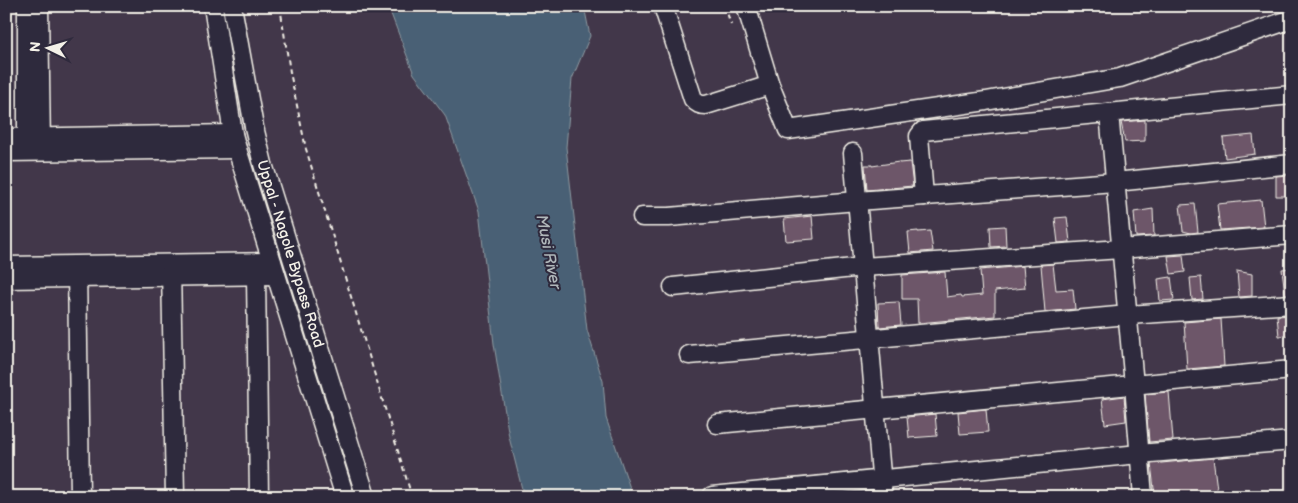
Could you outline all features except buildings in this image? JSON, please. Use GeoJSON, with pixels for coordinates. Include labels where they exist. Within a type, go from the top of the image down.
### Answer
{"type":"FeatureCollection","features":[{"type":"Feature","properties":{"kind":"street"},"geometry":{"type":"LineString","coordinates":[[27,6],[34,145]]}},
{"type":"Feature","properties":{"kind":"street"},"geometry":{"type":"LineString","coordinates":[[34,145],[39,6]]}},
{"type":"Feature","properties":{"kind":"street","name":"Uppal - Nagole Bypass Road"},"geometry":{"type":"LineString","coordinates":[[213,6],[235,141],[345,497]]}},
{"type":"Feature","properties":{"kind":"street","name":"Uppal - Nagole Bypass Road"},"geometry":{"type":"LineString","coordinates":[[232,6],[254,127],[263,164],[366,497]]}},
{"type":"Feature","properties":{"kind":"street"},"geometry":{"type":"LineString","coordinates":[[663,6],[693,99],[696,103],[706,105],[770,85]]}},
{"type":"Feature","properties":{"kind":"street"},"geometry":{"type":"LineString","coordinates":[[746,6],[770,85],[788,130],[986,102],[1120,78],[1292,19]]}},
{"type":"Feature","properties":{"kind":"street"},"geometry":{"type":"LineString","coordinates":[[924,196],[919,136],[923,131],[1292,95]]}},
{"type":"Feature","properties":{"kind":"street"},"geometry":{"type":"LineString","coordinates":[[1109,113],[1143,497]]}},
{"type":"Feature","properties":{"kind":"street"},"geometry":{"type":"LineString","coordinates":[[6,138],[34,145]]}},
{"type":"Feature","properties":{"kind":"street"},"geometry":{"type":"LineString","coordinates":[[6,152],[34,145],[235,141]]}},
{"type":"Feature","properties":{"kind":"street"},"geometry":{"type":"LineString","coordinates":[[853,152],[883,488]]}},
{"type":"Feature","properties":{"kind":"street"},"geometry":{"type":"LineString","coordinates":[[642,217],[669,217],[1115,182],[1292,164]]}},
{"type":"Feature","properties":{"kind":"street"},"geometry":{"type":"LineString","coordinates":[[673,287],[863,267],[1292,235]]}},
{"type":"Feature","properties":{"kind":"street"},"geometry":{"type":"LineString","coordinates":[[6,266],[82,271],[274,268]]}},
{"type":"Feature","properties":{"kind":"street"},"geometry":{"type":"LineString","coordinates":[[171,270],[256,276],[274,268]]}},
{"type":"Feature","properties":{"kind":"street"},"geometry":{"type":"LineString","coordinates":[[171,270],[175,497]]}},
{"type":"Feature","properties":{"kind":"street"},"geometry":{"type":"LineString","coordinates":[[6,278],[82,271]]}},
{"type":"Feature","properties":{"kind":"street"},"geometry":{"type":"LineString","coordinates":[[80,497],[82,271]]}},
{"type":"Feature","properties":{"kind":"street"},"geometry":{"type":"LineString","coordinates":[[82,271],[91,497]]}},
{"type":"Feature","properties":{"kind":"street"},"geometry":{"type":"LineString","coordinates":[[256,276],[259,497]]}},
{"type":"Feature","properties":{"kind":"street"},"geometry":{"type":"LineString","coordinates":[[688,355],[1128,315],[1292,304]]}},
{"type":"Feature","properties":{"kind":"street"},"geometry":{"type":"LineString","coordinates":[[716,424],[1292,370]]}},
{"type":"Feature","properties":{"kind":"street"},"geometry":{"type":"LineString","coordinates":[[712,496],[883,488],[1139,454],[1292,441]]}},
{"type":"Feature","properties":{"kind":"path"},"geometry":{"type":"LineString","coordinates":[[280,6],[290,72],[306,148],[412,497]]}},
{"type":"Feature","properties":{"kind":"path"},"geometry":{"type":"LineString","coordinates":[[725,6],[731,25]]}},
{"type":"Feature","properties":{"kind":"water","name":"Musi River"},"geometry":{"type":"Polygon","coordinates":[[[388,6],[584,6],[590,36],[572,79],[566,147],[587,330],[603,381],[606,418],[633,497],[524,497],[509,437],[494,344],[479,211],[445,115],[414,74],[388,6]]]}}]}
